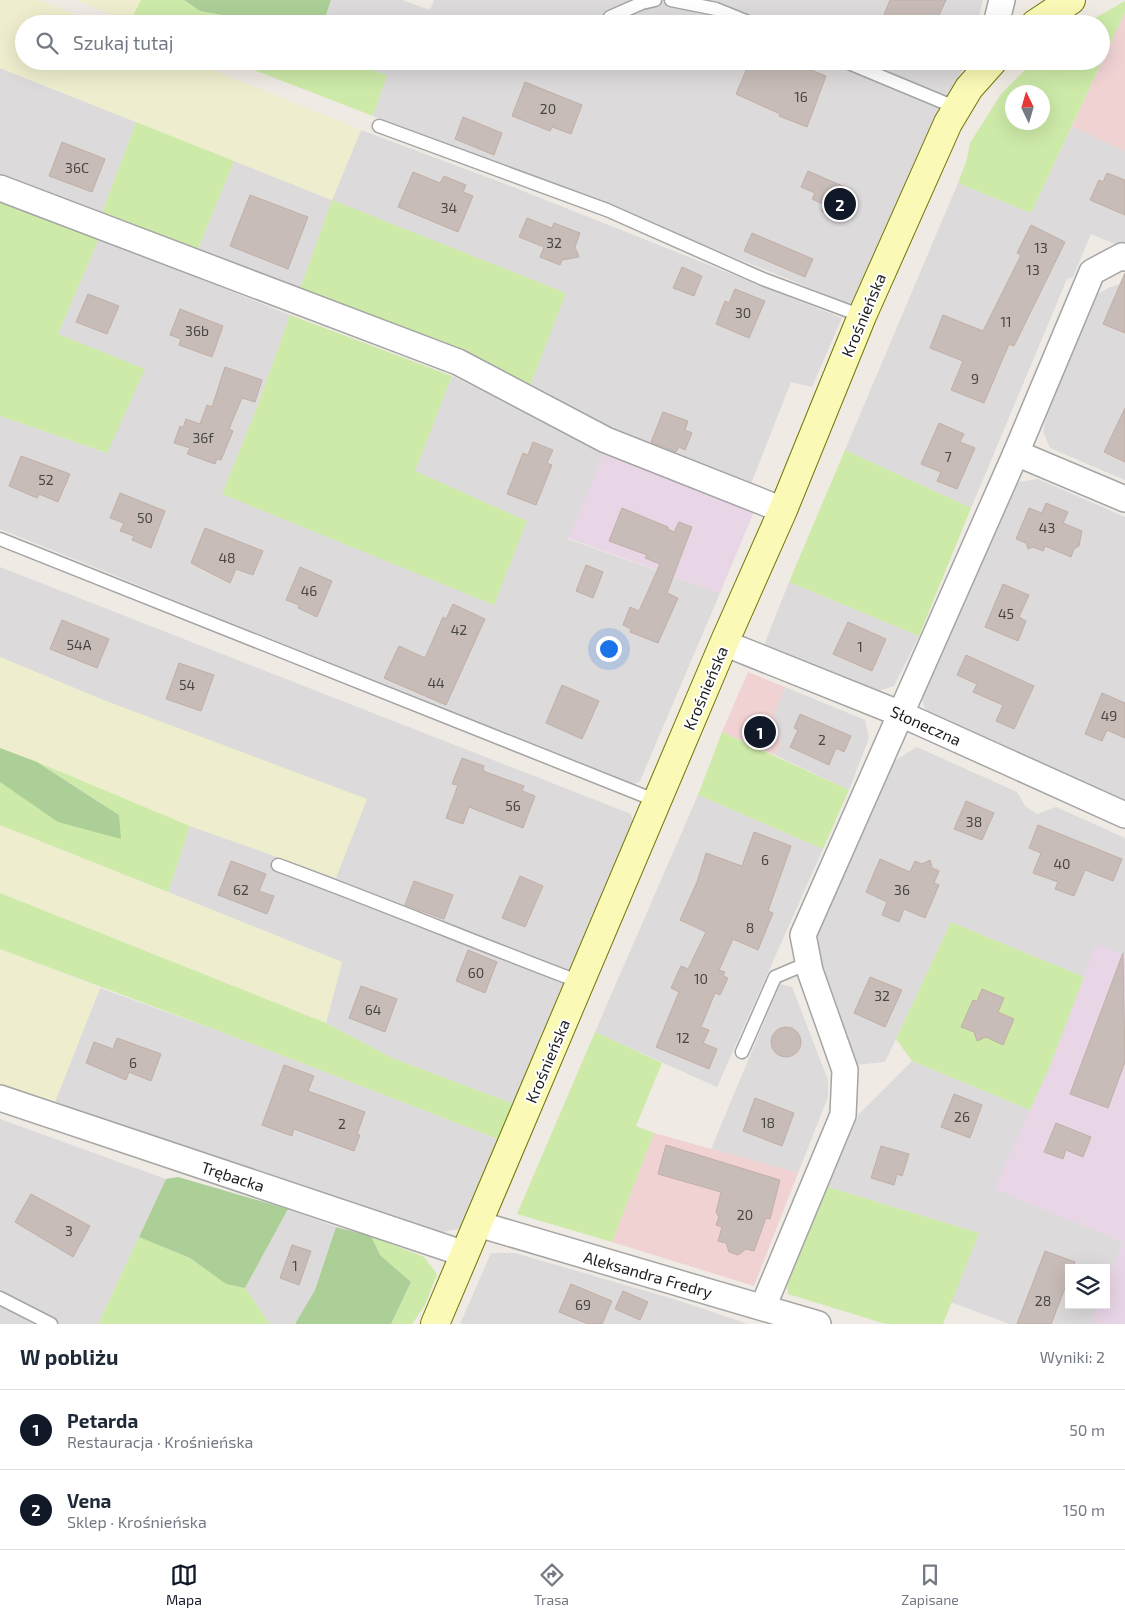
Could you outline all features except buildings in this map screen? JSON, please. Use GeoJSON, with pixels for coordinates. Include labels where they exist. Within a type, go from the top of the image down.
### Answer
{"type":"FeatureCollection","features":[{"type":"Feature","properties":{"kind":"main road"},"geometry":{"type":"LineString","coordinates":[[1048,15],[1071,0]]}},
{"type":"Feature","properties":{"kind":"main road","name":"Krośnieńska"},"geometry":{"type":"LineString","coordinates":[[435,1324],[656,801],[783,510],[862,316],[948,123],[969,88],[984,70]]}},
{"type":"Feature","properties":{"kind":"street"},"geometry":{"type":"LineString","coordinates":[[0,188],[458,362],[606,440],[783,510]]}},
{"type":"Feature","properties":{"kind":"street"},"geometry":{"type":"LineString","coordinates":[[769,1314],[843,1115],[845,1070],[808,963],[803,935],[1016,452],[1092,272],[1122,256],[1125,258]]}},
{"type":"Feature","properties":{"kind":"street"},"geometry":{"type":"LineString","coordinates":[[1016,452],[1125,498]]}},
{"type":"Feature","properties":{"kind":"street","name":"Słoneczna"},"geometry":{"type":"LineString","coordinates":[[724,643],[901,714],[1125,815]]}},
{"type":"Feature","properties":{"kind":"street","name":"Trębacka"},"geometry":{"type":"LineString","coordinates":[[0,1098],[466,1254]]}},
{"type":"Feature","properties":{"kind":"street","name":"Aleksandra Fredry"},"geometry":{"type":"LineString","coordinates":[[478,1224],[769,1314],[818,1324]]}},
{"type":"Feature","properties":{"kind":"lane"},"geometry":{"type":"LineString","coordinates":[[615,15],[642,3],[655,0]]}},
{"type":"Feature","properties":{"kind":"lane"},"geometry":{"type":"LineString","coordinates":[[671,0],[716,9],[731,15]]}},
{"type":"Feature","properties":{"kind":"lane"},"geometry":{"type":"LineString","coordinates":[[866,70],[957,108]]}},
{"type":"Feature","properties":{"kind":"lane"},"geometry":{"type":"LineString","coordinates":[[379,126],[608,210],[763,278],[862,316]]}},
{"type":"Feature","properties":{"kind":"lane"},"geometry":{"type":"LineString","coordinates":[[0,539],[656,801]]}},
{"type":"Feature","properties":{"kind":"lane"},"geometry":{"type":"LineString","coordinates":[[278,866],[360,895],[471,941],[580,982]]}},
{"type":"Feature","properties":{"kind":"lane"},"geometry":{"type":"LineString","coordinates":[[742,1052],[775,977],[808,963]]}},
{"type":"Feature","properties":{"kind":"lane"},"geometry":{"type":"LineString","coordinates":[[0,1298],[51,1324]]}},
{"type":"Feature","properties":{"kind":"shaded area"},"geometry":{"type":"Polygon","coordinates":[[[331,0],[402,0],[430,10],[434,0],[983,0],[979,15],[326,15],[331,0]]]}},
{"type":"Feature","properties":{"kind":"shaded area"},"geometry":{"type":"Polygon","coordinates":[[[1125,12],[1125,151],[1072,126],[1098,70],[1110,70],[1110,44],[1125,12]]]}},
{"type":"Feature","properties":{"kind":"shaded area"},"geometry":{"type":"Polygon","coordinates":[[[0,68],[136,122],[101,216],[0,180],[0,68]]]}},
{"type":"Feature","properties":{"kind":"shaded area"},"geometry":{"type":"Polygon","coordinates":[[[372,70],[962,70],[920,151],[854,306],[682,236],[373,116],[387,75],[372,70]]]}},
{"type":"Feature","properties":{"kind":"shaded area"},"geometry":{"type":"Polygon","coordinates":[[[1072,126],[1125,151],[1125,248],[1091,234],[1073,277],[1067,279],[971,508],[845,450],[958,183],[1031,213],[1072,126]]]}},
{"type":"Feature","properties":{"kind":"shaded area"},"geometry":{"type":"Polygon","coordinates":[[[361,130],[508,185],[842,318],[812,387],[791,382],[749,489],[658,455],[528,391],[565,293],[332,201],[298,294],[195,256],[234,161],[332,200],[361,130]]]}},
{"type":"Feature","properties":{"kind":"shaded area"},"geometry":{"type":"Polygon","coordinates":[[[99,238],[290,315],[256,410],[222,495],[527,521],[414,471],[452,376],[605,452],[568,539],[720,593],[640,781],[632,785],[0,529],[0,416],[106,453],[58,334],[99,238]]]}},
{"type":"Feature","properties":{"kind":"shaded area"},"geometry":{"type":"Polygon","coordinates":[[[1125,283],[1125,480],[1050,448],[1043,432],[1047,414],[1098,294],[1110,287],[1125,283]]]}},
{"type":"Feature","properties":{"kind":"shaded area"},"geometry":{"type":"Polygon","coordinates":[[[605,452],[755,509],[720,593],[568,538],[605,452]]]}},
{"type":"Feature","properties":{"kind":"shaded area"},"geometry":{"type":"Polygon","coordinates":[[[1038,479],[1125,517],[1125,805],[928,717],[921,697],[1008,499],[1019,482],[1038,479]]]}},
{"type":"Feature","properties":{"kind":"shaded area"},"geometry":{"type":"Polygon","coordinates":[[[0,567],[631,814],[634,826],[513,1104],[390,1057],[326,1023],[342,962],[168,892],[190,826],[336,877],[101,699],[0,657],[0,567]]]}},
{"type":"Feature","properties":{"kind":"shaded area"},"geometry":{"type":"Polygon","coordinates":[[[789,582],[919,636],[894,686],[872,693],[764,645],[789,582]]]}},
{"type":"Feature","properties":{"kind":"shaded area"},"geometry":{"type":"Polygon","coordinates":[[[748,672],[785,687],[774,714],[781,743],[775,755],[722,732],[748,672]]]}},
{"type":"Feature","properties":{"kind":"shaded area"},"geometry":{"type":"Polygon","coordinates":[[[785,687],[865,720],[869,738],[849,790],[775,755],[781,743],[774,714],[785,687]]]}},
{"type":"Feature","properties":{"kind":"shaded area"},"geometry":{"type":"Polygon","coordinates":[[[917,747],[1017,792],[1026,807],[1037,814],[1056,807],[1125,838],[1125,955],[1096,945],[1084,977],[951,922],[885,1062],[855,1065],[815,959],[814,943],[894,761],[917,747]]]}},
{"type":"Feature","properties":{"kind":"shaded area"},"geometry":{"type":"Polygon","coordinates":[[[698,795],[823,849],[717,1087],[595,1032],[698,795]]]}},
{"type":"Feature","properties":{"kind":"shaded area"},"geometry":{"type":"Polygon","coordinates":[[[1096,944],[1125,955],[1125,1324],[1090,1324],[1096,1309],[1110,1309],[1110,1274],[1123,1242],[994,1189],[1050,1066],[1096,944]]]}},
{"type":"Feature","properties":{"kind":"shaded area"},"geometry":{"type":"Polygon","coordinates":[[[780,984],[792,987],[828,1080],[828,1097],[798,1173],[711,1149],[780,984]]]}},
{"type":"Feature","properties":{"kind":"shaded area"},"geometry":{"type":"Polygon","coordinates":[[[100,988],[227,1034],[498,1139],[463,1228],[443,1232],[55,1102],[100,988]]]}},
{"type":"Feature","properties":{"kind":"shaded area"},"geometry":{"type":"Polygon","coordinates":[[[912,1061],[1030,1110],[995,1189],[1123,1242],[1110,1274],[1110,1264],[1065,1264],[1065,1309],[1096,1309],[1090,1324],[1010,1324],[950,1302],[979,1233],[828,1187],[859,1114],[912,1061]]]}},
{"type":"Feature","properties":{"kind":"shaded area"},"geometry":{"type":"Polygon","coordinates":[[[0,1119],[166,1179],[98,1324],[0,1324],[0,1119]]]}},
{"type":"Feature","properties":{"kind":"shaded area"},"geometry":{"type":"Polygon","coordinates":[[[654,1133],[798,1173],[754,1286],[612,1242],[654,1133]]]}},
{"type":"Feature","properties":{"kind":"shaded area"},"geometry":{"type":"Polygon","coordinates":[[[288,1209],[336,1227],[315,1290],[295,1324],[270,1324],[245,1288],[288,1209]]]}},
{"type":"Feature","properties":{"kind":"shaded area"},"geometry":{"type":"Polygon","coordinates":[[[491,1253],[515,1253],[680,1301],[748,1324],[460,1324],[491,1253]]]}},
{"type":"Feature","properties":{"kind":"green space"},"geometry":{"type":"Polygon","coordinates":[[[0,0],[39,0],[76,15],[15,15],[15,70],[213,70],[361,130],[332,200],[0,68],[0,0]]]}},
{"type":"Feature","properties":{"kind":"green space"},"geometry":{"type":"Polygon","coordinates":[[[75,0],[141,0],[134,15],[112,15],[75,0]]]}},
{"type":"Feature","properties":{"kind":"green space"},"geometry":{"type":"Polygon","coordinates":[[[141,0],[184,0],[200,11],[222,15],[134,15],[141,0]]]}},
{"type":"Feature","properties":{"kind":"green space"},"geometry":{"type":"Polygon","coordinates":[[[184,0],[331,0],[326,15],[222,15],[200,11],[184,0]]]}},
{"type":"Feature","properties":{"kind":"green space"},"geometry":{"type":"Polygon","coordinates":[[[1125,1],[1125,12],[1110,44],[1110,15],[1101,15],[1125,1]]]}},
{"type":"Feature","properties":{"kind":"green space"},"geometry":{"type":"Polygon","coordinates":[[[254,70],[372,70],[387,75],[373,116],[254,70]]]}},
{"type":"Feature","properties":{"kind":"green space"},"geometry":{"type":"Polygon","coordinates":[[[1025,70],[1098,70],[1031,213],[958,183],[967,159],[970,143],[1005,90],[1005,130],[1050,130],[1050,85],[1010,85],[1025,70]]]}},
{"type":"Feature","properties":{"kind":"green space"},"geometry":{"type":"Polygon","coordinates":[[[136,122],[234,161],[195,256],[101,216],[136,122]]]}},
{"type":"Feature","properties":{"kind":"green space"},"geometry":{"type":"Polygon","coordinates":[[[0,200],[99,238],[58,334],[145,369],[107,453],[0,416],[0,200]]]}},
{"type":"Feature","properties":{"kind":"green space"},"geometry":{"type":"Polygon","coordinates":[[[332,200],[566,293],[528,391],[298,294],[332,200]]]}},
{"type":"Feature","properties":{"kind":"green space"},"geometry":{"type":"Polygon","coordinates":[[[290,315],[452,376],[415,471],[527,521],[494,605],[222,494],[256,410],[290,315]]]}},
{"type":"Feature","properties":{"kind":"green space"},"geometry":{"type":"Polygon","coordinates":[[[845,450],[971,508],[919,636],[789,582],[845,450]]]}},
{"type":"Feature","properties":{"kind":"green space"},"geometry":{"type":"Polygon","coordinates":[[[0,657],[101,699],[367,799],[336,878],[190,826],[0,748],[0,657]]]}},
{"type":"Feature","properties":{"kind":"green space"},"geometry":{"type":"Polygon","coordinates":[[[722,732],[849,790],[823,849],[698,795],[722,732]]]}},
{"type":"Feature","properties":{"kind":"green space"},"geometry":{"type":"Polygon","coordinates":[[[0,748],[37,762],[119,815],[121,839],[58,822],[0,782],[0,748]]]}},
{"type":"Feature","properties":{"kind":"green space"},"geometry":{"type":"Polygon","coordinates":[[[37,762],[190,826],[168,892],[0,825],[0,782],[6,785],[103,804],[37,762]]]}},
{"type":"Feature","properties":{"kind":"green space"},"geometry":{"type":"Polygon","coordinates":[[[0,825],[342,962],[326,1023],[0,893],[0,825]]]}},
{"type":"Feature","properties":{"kind":"green space"},"geometry":{"type":"Polygon","coordinates":[[[0,893],[326,1023],[390,1057],[513,1104],[498,1139],[227,1034],[0,949],[0,893]]]}},
{"type":"Feature","properties":{"kind":"green space"},"geometry":{"type":"Polygon","coordinates":[[[951,922],[1084,977],[1050,1066],[1030,1110],[912,1061],[896,1039],[951,922]]]}},
{"type":"Feature","properties":{"kind":"green space"},"geometry":{"type":"Polygon","coordinates":[[[0,949],[100,988],[55,1102],[0,1084],[0,949]]]}},
{"type":"Feature","properties":{"kind":"green space"},"geometry":{"type":"Polygon","coordinates":[[[595,1032],[662,1063],[636,1126],[654,1133],[612,1242],[517,1214],[595,1032]]]}},
{"type":"Feature","properties":{"kind":"green space"},"geometry":{"type":"Polygon","coordinates":[[[178,1177],[288,1209],[245,1288],[226,1284],[190,1258],[139,1237],[166,1179],[178,1177]]]}},
{"type":"Feature","properties":{"kind":"green space"},"geometry":{"type":"Polygon","coordinates":[[[828,1187],[979,1233],[943,1324],[886,1324],[788,1294],[787,1285],[828,1187]]]}},
{"type":"Feature","properties":{"kind":"green space"},"geometry":{"type":"Polygon","coordinates":[[[336,1227],[371,1236],[380,1255],[411,1282],[391,1324],[295,1324],[315,1290],[336,1227]]]}},
{"type":"Feature","properties":{"kind":"green space"},"geometry":{"type":"Polygon","coordinates":[[[371,1236],[424,1257],[437,1274],[425,1305],[412,1324],[391,1324],[411,1282],[380,1255],[371,1236]]]}},
{"type":"Feature","properties":{"kind":"green space"},"geometry":{"type":"Polygon","coordinates":[[[139,1237],[190,1258],[226,1284],[245,1288],[270,1324],[98,1324],[139,1237]]]}},
{"type":"Feature","properties":{"kind":"place","name":"Vena"},"geometry":{"type":"Point","coordinates":[840,204]}},
{"type":"Feature","properties":{"kind":"place","name":"Petarda"},"geometry":{"type":"Point","coordinates":[760,732]}}]}
